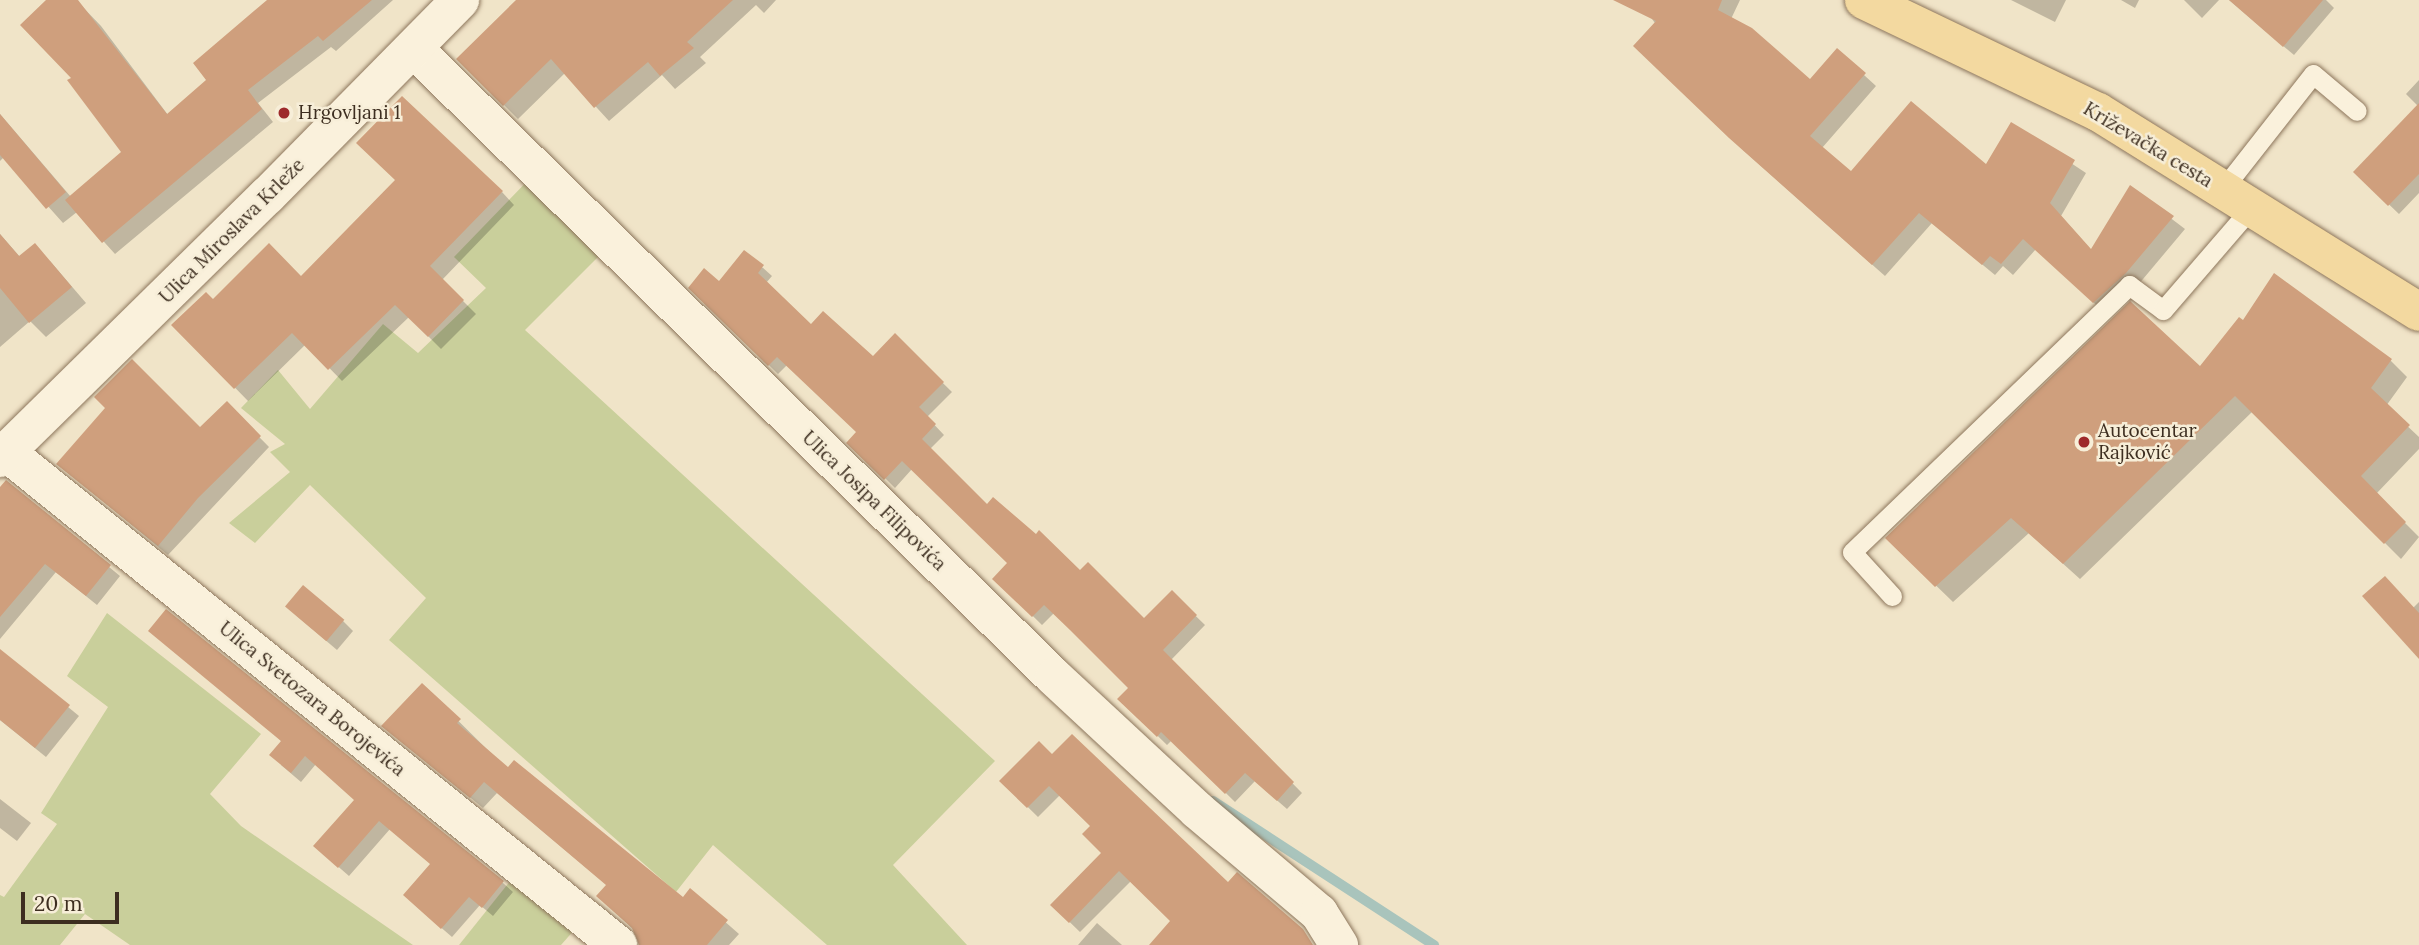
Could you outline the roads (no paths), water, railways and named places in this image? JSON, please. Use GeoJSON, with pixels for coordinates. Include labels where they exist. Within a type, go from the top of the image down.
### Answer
{"type":"FeatureCollection","features":[{"type":"Feature","properties":{"kind":"main road","name":"Križevačka cesta"},"geometry":{"type":"LineString","coordinates":[[1864,0],[2098,113],[2419,312]]}},
{"type":"Feature","properties":{"kind":"street","name":"Ulica Miroslava Krleže"},"geometry":{"type":"LineString","coordinates":[[3,455],[414,49],[460,0]]}},
{"type":"Feature","properties":{"kind":"street","name":"Ulica Josipa Filipovića"},"geometry":{"type":"LineString","coordinates":[[414,49],[1054,677],[1197,810],[1319,913],[1339,945]]}},
{"type":"Feature","properties":{"kind":"street","name":"Ulica Svetozara Borojevića"},"geometry":{"type":"LineString","coordinates":[[3,455],[618,945]]}},
{"type":"Feature","properties":{"kind":"lane"},"geometry":{"type":"LineString","coordinates":[[1892,596],[1852,552],[2129,285],[2163,310],[2314,74],[2357,111]]}},
{"type":"Feature","properties":{"kind":"waterway"},"geometry":{"type":"LineString","coordinates":[[1213,801],[1434,945]]}},
{"type":"Feature","properties":{"kind":"place","name":"Hrgovljani 1"},"geometry":{"type":"Point","coordinates":[284,113]}},
{"type":"Feature","properties":{"kind":"place","name":"Autocentar Rajković"},"geometry":{"type":"Point","coordinates":[2084,442]}}]}
